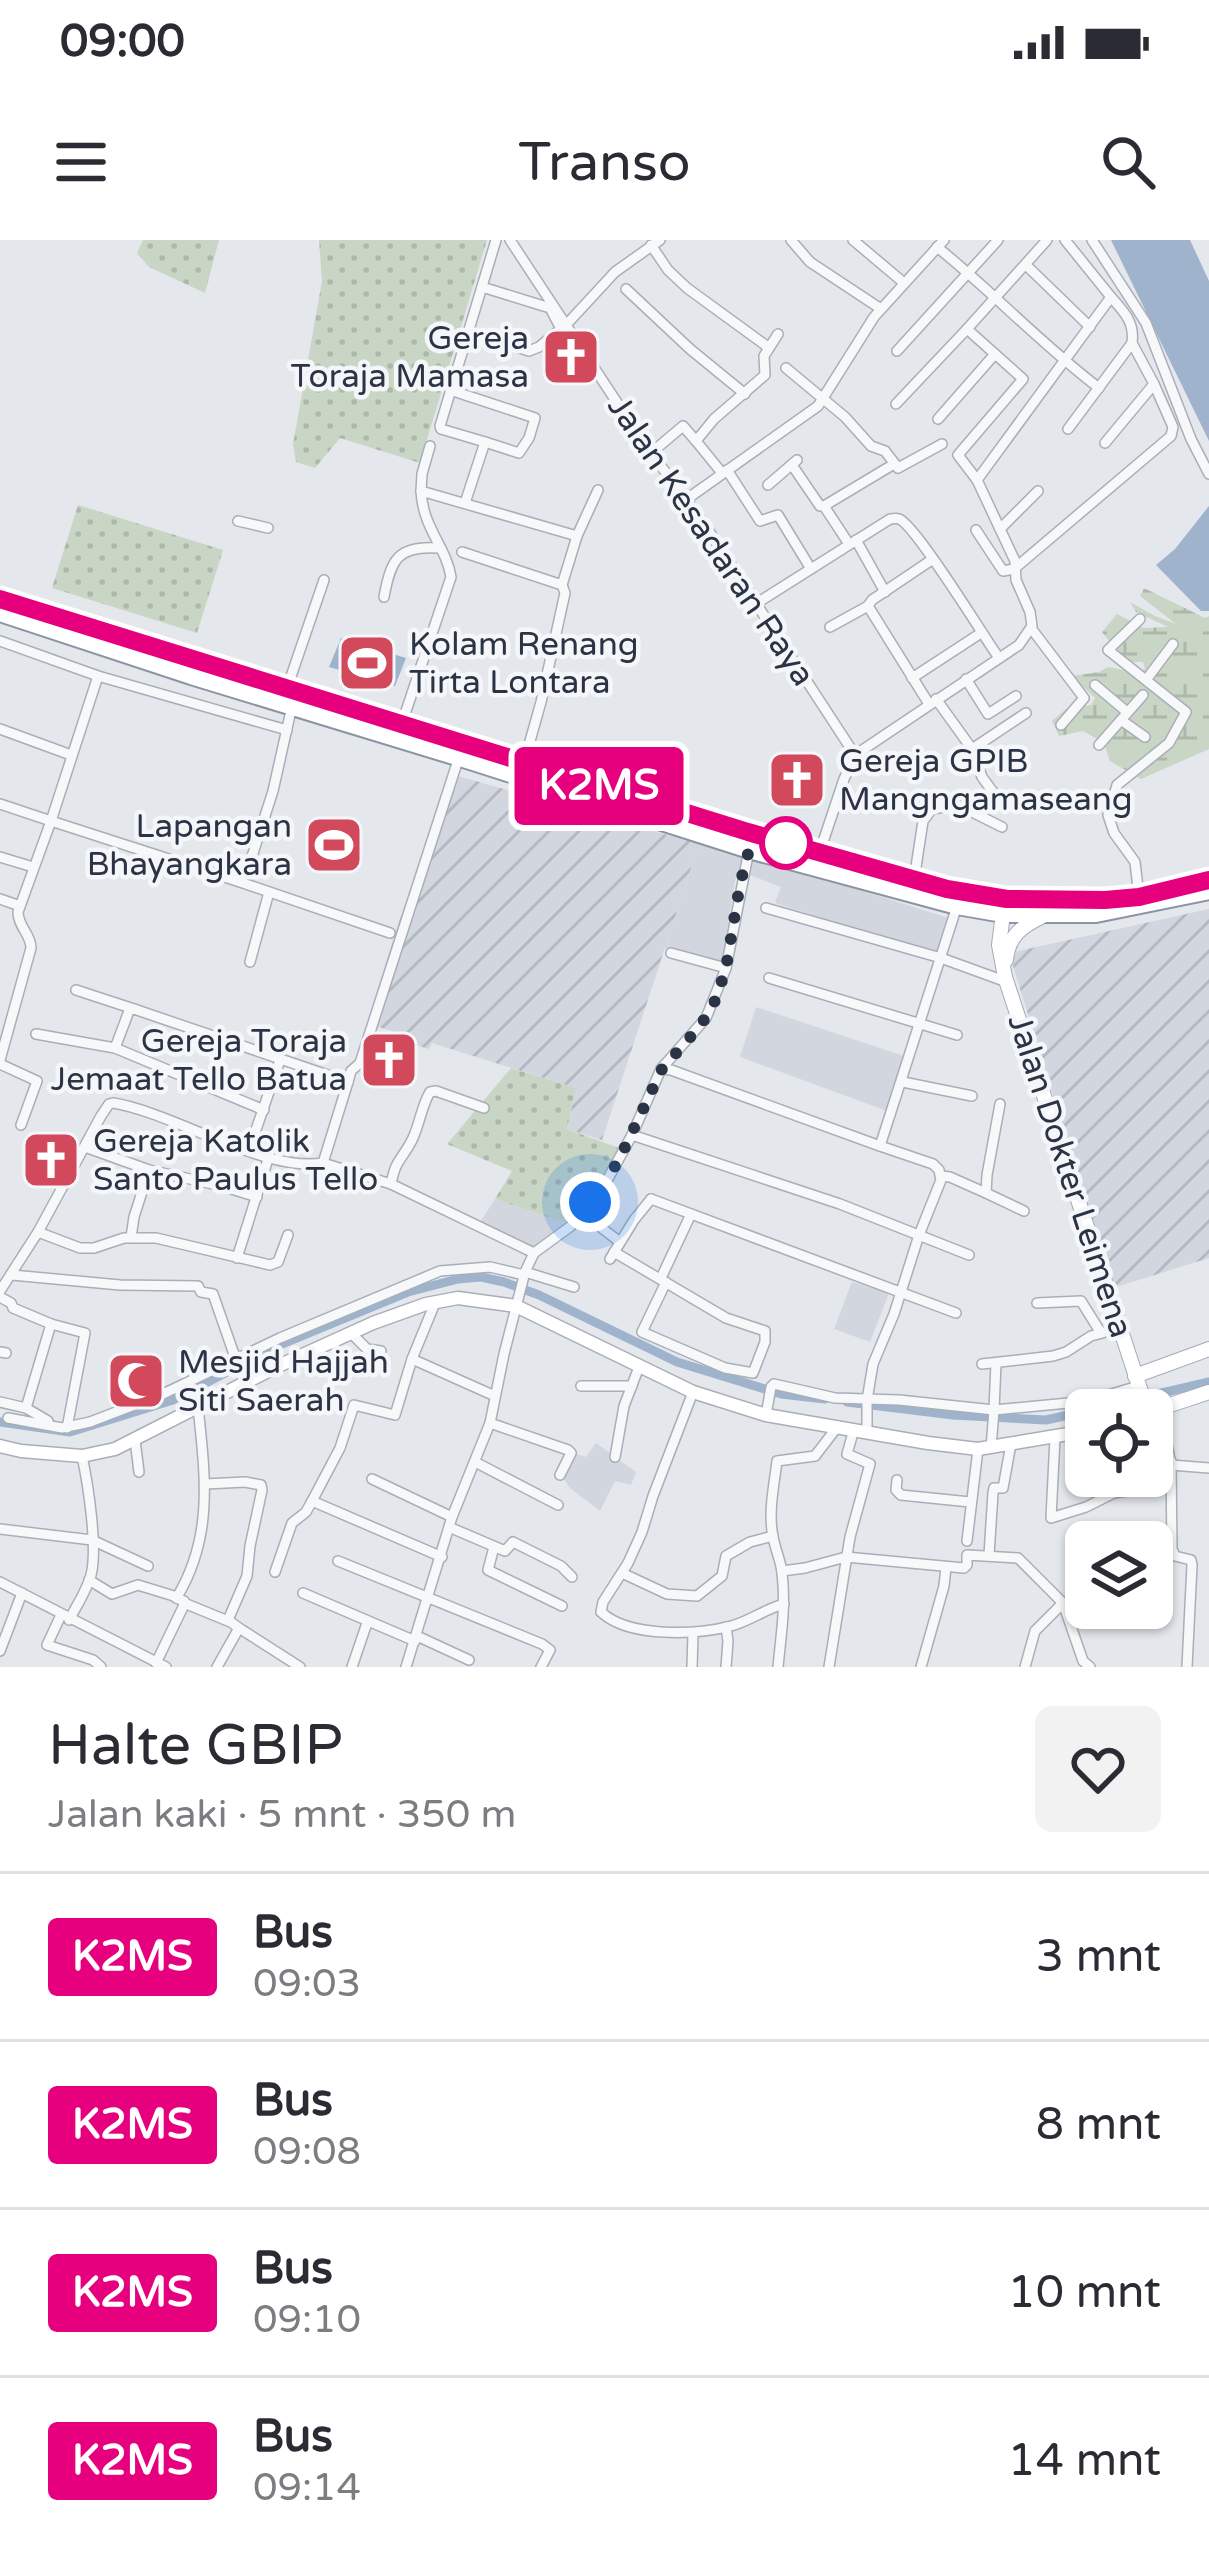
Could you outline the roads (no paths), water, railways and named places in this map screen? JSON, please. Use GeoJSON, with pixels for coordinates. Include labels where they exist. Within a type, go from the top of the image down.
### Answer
{"type":"FeatureCollection","features":[{"type":"Feature","properties":{"kind":"highway"},"geometry":{"type":"LineString","coordinates":[[0,599],[116,643],[287,698],[613,799],[914,880],[959,899]]}},
{"type":"Feature","properties":{"kind":"highway"},"geometry":{"type":"LineString","coordinates":[[0,613],[116,643]]}},
{"type":"Feature","properties":{"kind":"highway"},"geometry":{"type":"LineString","coordinates":[[399,730],[459,757],[521,770]]}},
{"type":"Feature","properties":{"kind":"highway"},"geometry":{"type":"LineString","coordinates":[[672,816],[749,850],[1005,907],[1129,909],[1209,891]]}},
{"type":"Feature","properties":{"kind":"highway"},"geometry":{"type":"LineString","coordinates":[[1046,911],[1139,897],[1209,880]]}},
{"type":"Feature","properties":{"kind":"main road","name":"Jalan Dokter Leimena"},"geometry":{"type":"LineString","coordinates":[[1005,907],[1000,945],[1006,979],[1143,1389]]}},
{"type":"Feature","properties":{"kind":"main road","name":"Jalan Dokter Leimena"},"geometry":{"type":"LineString","coordinates":[[1006,979],[1007,945],[1046,911]]}},
{"type":"Feature","properties":{"kind":"main road"},"geometry":{"type":"LineString","coordinates":[[0,1446],[82,1456],[115,1449],[276,1366],[398,1312],[468,1299],[517,1303],[693,1392],[766,1412],[987,1444],[1065,1436]]}},
{"type":"Feature","properties":{"kind":"main road","name":"Jalan Dokter Leimena"},"geometry":{"type":"LineString","coordinates":[[1152,1389],[1209,1349]]}},
{"type":"Feature","properties":{"kind":"main road"},"geometry":{"type":"LineString","coordinates":[[1173,1393],[1209,1392]]}},
{"type":"Feature","properties":{"kind":"street"},"geometry":{"type":"LineString","coordinates":[[450,390],[535,418],[519,454],[441,429],[450,390],[496,240]]}},
{"type":"Feature","properties":{"kind":"street","name":"Jalan Kesadaran Raya"},"geometry":{"type":"LineString","coordinates":[[510,240],[855,755]]}},
{"type":"Feature","properties":{"kind":"street"},"geometry":{"type":"LineString","coordinates":[[791,240],[810,262],[881,310]]}},
{"type":"Feature","properties":{"kind":"street"},"geometry":{"type":"LineString","coordinates":[[853,240],[904,284]]}},
{"type":"Feature","properties":{"kind":"street"},"geometry":{"type":"LineString","coordinates":[[922,240],[938,246],[1099,388]]}},
{"type":"Feature","properties":{"kind":"street"},"geometry":{"type":"LineString","coordinates":[[897,351],[998,240]]}},
{"type":"Feature","properties":{"kind":"street"},"geometry":{"type":"LineString","coordinates":[[896,404],[1047,240]]}},
{"type":"Feature","properties":{"kind":"street"},"geometry":{"type":"LineString","coordinates":[[1065,240],[1134,330],[1132,343],[1069,430]]}},
{"type":"Feature","properties":{"kind":"street"},"geometry":{"type":"LineString","coordinates":[[1092,240],[1145,323],[1209,474]]}},
{"type":"Feature","properties":{"kind":"street"},"geometry":{"type":"LineString","coordinates":[[566,325],[615,272],[656,243],[668,269],[687,288],[768,347]]}},
{"type":"Feature","properties":{"kind":"street"},"geometry":{"type":"LineString","coordinates":[[687,500],[808,416],[824,398],[861,334],[938,246]]}},
{"type":"Feature","properties":{"kind":"street"},"geometry":{"type":"LineString","coordinates":[[1026,265],[1090,327]]}},
{"type":"Feature","properties":{"kind":"street"},"geometry":{"type":"LineString","coordinates":[[468,332],[530,351],[561,329],[550,308],[482,287]]}},
{"type":"Feature","properties":{"kind":"street"},"geometry":{"type":"LineString","coordinates":[[626,289],[745,394]]}},
{"type":"Feature","properties":{"kind":"street"},"geometry":{"type":"LineString","coordinates":[[977,480],[1111,297]]}},
{"type":"Feature","properties":{"kind":"street"},"geometry":{"type":"LineString","coordinates":[[967,329],[1042,394]]}},
{"type":"Feature","properties":{"kind":"street"},"geometry":{"type":"LineString","coordinates":[[695,441],[765,375],[764,356],[778,334]]}},
{"type":"Feature","properties":{"kind":"street"},"geometry":{"type":"LineString","coordinates":[[976,530],[1004,571],[1014,569],[1172,434],[1173,427],[1132,343]]}},
{"type":"Feature","properties":{"kind":"street"},"geometry":{"type":"LineString","coordinates":[[938,418],[995,354]]}},
{"type":"Feature","properties":{"kind":"street"},"geometry":{"type":"LineString","coordinates":[[786,368],[899,468],[942,443]]}},
{"type":"Feature","properties":{"kind":"street"},"geometry":{"type":"LineString","coordinates":[[819,854],[855,755],[1019,645],[1031,628],[1015,561],[977,480],[958,453],[1023,379]]}},
{"type":"Feature","properties":{"kind":"street"},"geometry":{"type":"LineString","coordinates":[[1105,443],[1154,384]]}},
{"type":"Feature","properties":{"kind":"street"},"geometry":{"type":"LineString","coordinates":[[651,453],[682,426],[725,471],[760,521],[778,515],[811,569]]}},
{"type":"Feature","properties":{"kind":"street"},"geometry":{"type":"LineString","coordinates":[[466,503],[485,442]]}},
{"type":"Feature","properties":{"kind":"street"},"geometry":{"type":"LineString","coordinates":[[399,730],[451,578],[425,520],[421,491],[430,446]]}},
{"type":"Feature","properties":{"kind":"street"},"geometry":{"type":"LineString","coordinates":[[768,485],[795,463],[820,506],[853,542],[885,592]]}},
{"type":"Feature","properties":{"kind":"street"},"geometry":{"type":"LineString","coordinates":[[824,506],[894,464]]}},
{"type":"Feature","properties":{"kind":"street"},"geometry":{"type":"LineString","coordinates":[[521,770],[562,610],[562,585],[598,490]]}},
{"type":"Feature","properties":{"kind":"street"},"geometry":{"type":"LineString","coordinates":[[421,491],[577,536]]}},
{"type":"Feature","properties":{"kind":"street"},"geometry":{"type":"LineString","coordinates":[[1000,529],[1038,491]]}},
{"type":"Feature","properties":{"kind":"street"},"geometry":{"type":"LineString","coordinates":[[757,603],[890,519],[901,519],[999,658]]}},
{"type":"Feature","properties":{"kind":"street"},"geometry":{"type":"LineString","coordinates":[[238,521],[268,528]]}},
{"type":"Feature","properties":{"kind":"street"},"geometry":{"type":"LineString","coordinates":[[384,597],[390,568],[399,556],[413,549],[440,548]]}},
{"type":"Feature","properties":{"kind":"street"},"geometry":{"type":"LineString","coordinates":[[462,552],[562,585]]}},
{"type":"Feature","properties":{"kind":"street"},"geometry":{"type":"LineString","coordinates":[[830,628],[933,559]]}},
{"type":"Feature","properties":{"kind":"street"},"geometry":{"type":"LineString","coordinates":[[240,882],[274,791],[287,730],[287,698],[324,580]]}},
{"type":"Feature","properties":{"kind":"street"},"geometry":{"type":"LineString","coordinates":[[868,606],[912,678],[972,749],[993,792]]}},
{"type":"Feature","properties":{"kind":"street"},"geometry":{"type":"LineString","coordinates":[[1139,897],[1135,862],[1114,833],[1108,815],[1117,784],[1169,743],[1186,712],[1108,650],[1140,619]]}},
{"type":"Feature","properties":{"kind":"street"},"geometry":{"type":"LineString","coordinates":[[1031,628],[1084,698]]}},
{"type":"Feature","properties":{"kind":"street"},"geometry":{"type":"LineString","coordinates":[[912,678],[981,633]]}},
{"type":"Feature","properties":{"kind":"street"},"geometry":{"type":"LineString","coordinates":[[0,641],[98,676],[287,730]]}},
{"type":"Feature","properties":{"kind":"street"},"geometry":{"type":"LineString","coordinates":[[1145,680],[1173,644]]}},
{"type":"Feature","properties":{"kind":"street"},"geometry":{"type":"LineString","coordinates":[[21,1125],[37,1081],[0,1062],[32,949],[19,921],[20,906],[98,676]]}},
{"type":"Feature","properties":{"kind":"street"},"geometry":{"type":"LineString","coordinates":[[966,679],[988,714],[1016,696]]}},
{"type":"Feature","properties":{"kind":"street"},"geometry":{"type":"LineString","coordinates":[[1061,725],[1099,681],[1145,737]]}},
{"type":"Feature","properties":{"kind":"street"},"geometry":{"type":"LineString","coordinates":[[1099,745],[1143,694]]}},
{"type":"Feature","properties":{"kind":"street"},"geometry":{"type":"LineString","coordinates":[[972,749],[1026,713]]}},
{"type":"Feature","properties":{"kind":"street"},"geometry":{"type":"LineString","coordinates":[[0,729],[71,755]]}},
{"type":"Feature","properties":{"kind":"street"},"geometry":{"type":"LineString","coordinates":[[322,1163],[351,1071],[360,1063],[459,757]]}},
{"type":"Feature","properties":{"kind":"street"},"geometry":{"type":"LineString","coordinates":[[0,804],[390,933]]}},
{"type":"Feature","properties":{"kind":"street"},"geometry":{"type":"LineString","coordinates":[[914,880],[923,821],[932,809],[958,805],[1002,827]]}},
{"type":"Feature","properties":{"kind":"street"},"geometry":{"type":"LineString","coordinates":[[406,1667],[450,1522],[490,1423],[517,1303],[534,1252],[582,1213],[615,1168],[662,1069],[706,1018],[726,968],[749,850]]}},
{"type":"Feature","properties":{"kind":"street"},"geometry":{"type":"LineString","coordinates":[[0,857],[33,867]]}},
{"type":"Feature","properties":{"kind":"street"},"geometry":{"type":"LineString","coordinates":[[250,962],[269,892]]}},
{"type":"Feature","properties":{"kind":"street"},"geometry":{"type":"LineString","coordinates":[[0,899],[20,906]]}},
{"type":"Feature","properties":{"kind":"street"},"geometry":{"type":"LineString","coordinates":[[880,1146],[959,899]]}},
{"type":"Feature","properties":{"kind":"street"},"geometry":{"type":"LineString","coordinates":[[766,908],[1006,979]]}},
{"type":"Feature","properties":{"kind":"street"},"geometry":{"type":"LineString","coordinates":[[671,953],[726,968]]}},
{"type":"Feature","properties":{"kind":"street"},"geometry":{"type":"LineString","coordinates":[[769,978],[957,1035]]}},
{"type":"Feature","properties":{"kind":"street"},"geometry":{"type":"LineString","coordinates":[[76,990],[348,1082]]}},
{"type":"Feature","properties":{"kind":"street"},"geometry":{"type":"LineString","coordinates":[[115,1048],[131,1010]]}},
{"type":"Feature","properties":{"kind":"street"},"geometry":{"type":"LineString","coordinates":[[36,1034],[115,1048],[264,1110]]}},
{"type":"Feature","properties":{"kind":"street"},"geometry":{"type":"LineString","coordinates":[[249,1150],[280,1060]]}},
{"type":"Feature","properties":{"kind":"street"},"geometry":{"type":"LineString","coordinates":[[662,1069],[938,1168],[940,1176],[902,1293],[873,1364],[863,1428],[847,1454],[870,1465],[846,1557],[830,1667]]}},
{"type":"Feature","properties":{"kind":"street"},"geometry":{"type":"LineString","coordinates":[[903,1082],[972,1096]]}},
{"type":"Feature","properties":{"kind":"street"},"geometry":{"type":"LineString","coordinates":[[391,1184],[396,1161],[412,1139],[430,1092],[436,1090],[484,1108]]}},
{"type":"Feature","properties":{"kind":"street"},"geometry":{"type":"LineString","coordinates":[[70,1423],[86,1333],[13,1308],[0,1294],[109,1104],[116,1102],[269,1156],[322,1163],[391,1184],[534,1252]]}},
{"type":"Feature","properties":{"kind":"street"},"geometry":{"type":"LineString","coordinates":[[986,1193],[1000,1104]]}},
{"type":"Feature","properties":{"kind":"street"},"geometry":{"type":"LineString","coordinates":[[632,1135],[840,1204],[969,1255]]}},
{"type":"Feature","properties":{"kind":"street"},"geometry":{"type":"LineString","coordinates":[[85,1147],[149,1170],[257,1197]]}},
{"type":"Feature","properties":{"kind":"street"},"geometry":{"type":"LineString","coordinates":[[237,1258],[269,1156]]}},
{"type":"Feature","properties":{"kind":"street"},"geometry":{"type":"LineString","coordinates":[[131,1237],[149,1170]]}},
{"type":"Feature","properties":{"kind":"street"},"geometry":{"type":"LineString","coordinates":[[940,1176],[1024,1211]]}},
{"type":"Feature","properties":{"kind":"street"},"geometry":{"type":"LineString","coordinates":[[615,1251],[647,1194],[956,1313]]}},
{"type":"Feature","properties":{"kind":"street"},"geometry":{"type":"LineString","coordinates":[[582,1213],[615,1251],[664,1280],[726,1318],[765,1331],[753,1373],[725,1368],[642,1332],[664,1280],[691,1214]]}},
{"type":"Feature","properties":{"kind":"street"},"geometry":{"type":"LineString","coordinates":[[38,1232],[80,1248],[131,1237],[274,1265],[288,1235]]}},
{"type":"Feature","properties":{"kind":"street"},"geometry":{"type":"LineString","coordinates":[[51,1324],[24,1408],[12,1420],[90,1422],[165,1397],[358,1303],[440,1271],[490,1267],[574,1287]]}},
{"type":"Feature","properties":{"kind":"street"},"geometry":{"type":"LineString","coordinates":[[12,1275],[120,1285],[198,1286],[213,1294],[236,1360]]}},
{"type":"Feature","properties":{"kind":"street"},"geometry":{"type":"LineString","coordinates":[[1037,1304],[1081,1300],[1101,1333]]}},
{"type":"Feature","properties":{"kind":"street"},"geometry":{"type":"LineString","coordinates":[[275,1572],[292,1523],[312,1501],[340,1448],[355,1405],[394,1416],[435,1302]]}},
{"type":"Feature","properties":{"kind":"street"},"geometry":{"type":"LineString","coordinates":[[982,1364],[1053,1356],[1091,1336],[1120,1328]]}},
{"type":"Feature","properties":{"kind":"street"},"geometry":{"type":"LineString","coordinates":[[351,1333],[367,1349],[381,1352]]}},
{"type":"Feature","properties":{"kind":"street"},"geometry":{"type":"LineString","coordinates":[[412,1359],[495,1396]]}},
{"type":"Feature","properties":{"kind":"street"},"geometry":{"type":"LineString","coordinates":[[967,1541],[970,1502],[994,1415],[996,1363]]}},
{"type":"Feature","properties":{"kind":"street"},"geometry":{"type":"LineString","coordinates":[[615,1457],[639,1367]]}},
{"type":"Feature","properties":{"kind":"street"},"geometry":{"type":"LineString","coordinates":[[766,1412],[775,1384],[835,1398],[994,1415],[1065,1405]]}},
{"type":"Feature","properties":{"kind":"street"},"geometry":{"type":"LineString","coordinates":[[580,1386],[632,1386]]}},
{"type":"Feature","properties":{"kind":"street"},"geometry":{"type":"LineString","coordinates":[[693,1392],[642,1532],[602,1612],[640,1628],[693,1634],[726,1627],[784,1604]]}},
{"type":"Feature","properties":{"kind":"street"},"geometry":{"type":"LineString","coordinates":[[165,1397],[174,1418]]}},
{"type":"Feature","properties":{"kind":"street"},"geometry":{"type":"LineString","coordinates":[[0,1402],[24,1408],[45,1421],[70,1423]]}},
{"type":"Feature","properties":{"kind":"street"},"geometry":{"type":"LineString","coordinates":[[0,1582],[161,1665],[202,1534],[205,1484],[197,1407]]}},
{"type":"Feature","properties":{"kind":"street"},"geometry":{"type":"LineString","coordinates":[[490,1423],[568,1450],[571,1453],[560,1474]]}},
{"type":"Feature","properties":{"kind":"street"},"geometry":{"type":"LineString","coordinates":[[778,1667],[784,1604],[770,1514],[777,1461],[815,1456],[838,1426]]}},
{"type":"Feature","properties":{"kind":"street"},"geometry":{"type":"LineString","coordinates":[[1055,1438],[1051,1518],[1105,1497]]}},
{"type":"Feature","properties":{"kind":"street"},"geometry":{"type":"LineString","coordinates":[[135,1440],[139,1472]]}},
{"type":"Feature","properties":{"kind":"street"},"geometry":{"type":"LineString","coordinates":[[989,1555],[993,1493],[994,1488],[1003,1488],[1011,1444]]}},
{"type":"Feature","properties":{"kind":"street"},"geometry":{"type":"LineString","coordinates":[[82,1456],[94,1556],[89,1580],[47,1645],[101,1667]]}},
{"type":"Feature","properties":{"kind":"street"},"geometry":{"type":"LineString","coordinates":[[475,1462],[558,1505]]}},
{"type":"Feature","properties":{"kind":"street"},"geometry":{"type":"LineString","coordinates":[[1173,1463],[1209,1468]]}},
{"type":"Feature","properties":{"kind":"street"},"geometry":{"type":"LineString","coordinates":[[372,1478],[494,1546],[505,1551],[513,1542],[561,1566],[572,1577]]}},
{"type":"Feature","properties":{"kind":"street"},"geometry":{"type":"LineString","coordinates":[[897,1480],[901,1495],[970,1502]]}},
{"type":"Feature","properties":{"kind":"street"},"geometry":{"type":"LineString","coordinates":[[205,1484],[250,1482],[261,1485],[262,1490],[248,1576],[228,1621]]}},
{"type":"Feature","properties":{"kind":"street"},"geometry":{"type":"LineString","coordinates":[[312,1501],[442,1557]]}},
{"type":"Feature","properties":{"kind":"street"},"geometry":{"type":"LineString","coordinates":[[0,1529],[92,1540],[148,1567]]}},
{"type":"Feature","properties":{"kind":"street"},"geometry":{"type":"LineString","coordinates":[[622,1573],[667,1594],[698,1596],[722,1576],[726,1556],[773,1536]]}},
{"type":"Feature","properties":{"kind":"street"},"geometry":{"type":"LineString","coordinates":[[494,1546],[488,1570],[562,1606]]}},
{"type":"Feature","properties":{"kind":"street"},"geometry":{"type":"LineString","coordinates":[[1173,1547],[1175,1556],[1191,1560],[1187,1667]]}},
{"type":"Feature","properties":{"kind":"street"},"geometry":{"type":"LineString","coordinates":[[782,1571],[846,1557],[965,1568],[968,1555],[1022,1559],[1063,1603],[1083,1661],[1090,1667]]}},
{"type":"Feature","properties":{"kind":"street"},"geometry":{"type":"LineString","coordinates":[[338,1561],[542,1644],[550,1650],[546,1665]]}},
{"type":"Feature","properties":{"kind":"street"},"geometry":{"type":"LineString","coordinates":[[938,1667],[922,1665],[946,1567]]}},
{"type":"Feature","properties":{"kind":"street"},"geometry":{"type":"LineString","coordinates":[[89,1580],[112,1594],[139,1585],[180,1600],[228,1621],[300,1667]]}},
{"type":"Feature","properties":{"kind":"street"},"geometry":{"type":"LineString","coordinates":[[1192,1583],[1209,1586]]}},
{"type":"Feature","properties":{"kind":"street"},"geometry":{"type":"LineString","coordinates":[[0,1651],[22,1594]]}},
{"type":"Feature","properties":{"kind":"street"},"geometry":{"type":"LineString","coordinates":[[303,1594],[470,1660]]}},
{"type":"Feature","properties":{"kind":"street"},"geometry":{"type":"LineString","coordinates":[[1025,1667],[1036,1631],[1063,1603]]}},
{"type":"Feature","properties":{"kind":"street"},"geometry":{"type":"LineString","coordinates":[[357,1666],[367,1623]]}},
{"type":"Feature","properties":{"kind":"street"},"geometry":{"type":"LineString","coordinates":[[726,1627],[726,1667]]}},
{"type":"Feature","properties":{"kind":"street"},"geometry":{"type":"LineString","coordinates":[[217,1667],[239,1628]]}},
{"type":"Feature","properties":{"kind":"street"},"geometry":{"type":"LineString","coordinates":[[692,1667],[693,1634]]}},
{"type":"Feature","properties":{"kind":"water"},"geometry":{"type":"Polygon","coordinates":[[[1111,240],[1190,240],[1209,281],[1209,441],[1111,240]]]}},
{"type":"Feature","properties":{"kind":"water"},"geometry":{"type":"Polygon","coordinates":[[[1209,506],[1209,611],[1201,611],[1156,565],[1209,506]]]}},
{"type":"Feature","properties":{"kind":"water","name":"Kolam Renang Tirta Lontara"},"geometry":{"type":"Polygon","coordinates":[[[341,638],[406,658],[395,686],[329,667],[341,638]]]}},
{"type":"Feature","properties":{"kind":"waterway"},"geometry":{"type":"LineString","coordinates":[[0,1422],[70,1432],[173,1400],[277,1346],[408,1292],[481,1277],[539,1295],[677,1362],[781,1394],[825,1399]]}},
{"type":"Feature","properties":{"kind":"waterway"},"geometry":{"type":"LineString","coordinates":[[1173,1390],[1209,1382]]}},
{"type":"Feature","properties":{"kind":"waterway"},"geometry":{"type":"LineString","coordinates":[[847,1402],[953,1415],[1046,1420],[1065,1416]]}},
{"type":"Feature","properties":{"kind":"place","name":"Gereja Toraja Mamasa"},"geometry":{"type":"Point","coordinates":[571,357]}},
{"type":"Feature","properties":{"kind":"place","name":"Kolam Renang Tirta Lontara"},"geometry":{"type":"Point","coordinates":[367,663]}},
{"type":"Feature","properties":{"kind":"place","name":"Gereja GPIB Mangngamaseang"},"geometry":{"type":"Point","coordinates":[797,780]}},
{"type":"Feature","properties":{"kind":"place","name":"Lapangan Bhayangkara"},"geometry":{"type":"Point","coordinates":[334,845]}},
{"type":"Feature","properties":{"kind":"place","name":"Gereja Toraja Jemaat Tello Batua"},"geometry":{"type":"Point","coordinates":[389,1060]}},
{"type":"Feature","properties":{"kind":"place","name":"Gereja Katolik Santo Paulus Tello"},"geometry":{"type":"Point","coordinates":[51,1160]}},
{"type":"Feature","properties":{"kind":"place","name":"Mesjid Hajjah Siti Saerah"},"geometry":{"type":"Point","coordinates":[136,1381]}}]}
